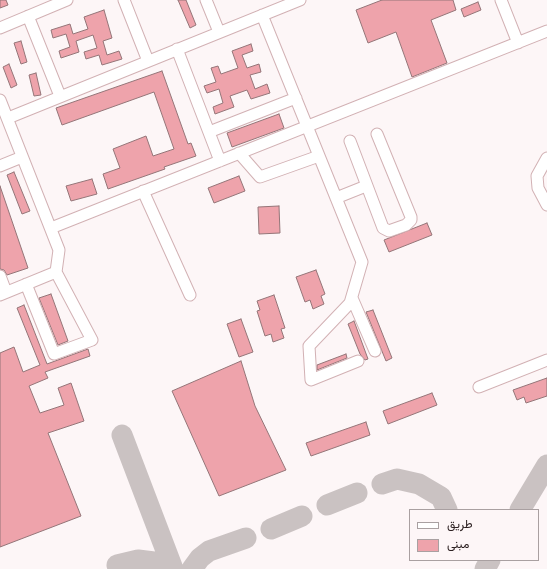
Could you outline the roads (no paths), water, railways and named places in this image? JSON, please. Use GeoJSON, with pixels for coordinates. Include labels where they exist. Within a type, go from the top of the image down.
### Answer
{"type":"FeatureCollection","features":[{"type":"Feature","properties":{"kind":"lane"},"geometry":{"type":"LineString","coordinates":[[0,28],[67,0]]}},
{"type":"Feature","properties":{"kind":"lane"},"geometry":{"type":"LineString","coordinates":[[124,0],[148,61]]}},
{"type":"Feature","properties":{"kind":"lane"},"geometry":{"type":"LineString","coordinates":[[206,0],[219,32]]}},
{"type":"Feature","properties":{"kind":"lane"},"geometry":{"type":"LineString","coordinates":[[8,118],[300,0]]}},
{"type":"Feature","properties":{"kind":"lane"},"geometry":{"type":"LineString","coordinates":[[501,0],[518,43]]}},
{"type":"Feature","properties":{"kind":"lane"},"geometry":{"type":"LineString","coordinates":[[262,15],[362,262],[350,303],[309,346],[311,380],[358,361]]}},
{"type":"Feature","properties":{"kind":"lane"},"geometry":{"type":"LineString","coordinates":[[28,16],[60,96]]}},
{"type":"Feature","properties":{"kind":"lane"},"geometry":{"type":"LineString","coordinates":[[50,228],[547,31]]}},
{"type":"Feature","properties":{"kind":"lane"},"geometry":{"type":"LineString","coordinates":[[177,50],[220,161]]}},
{"type":"Feature","properties":{"kind":"lane"},"geometry":{"type":"LineString","coordinates":[[209,132],[296,98]]}},
{"type":"Feature","properties":{"kind":"lane"},"geometry":{"type":"LineString","coordinates":[[0,100],[60,250],[56,272],[92,340],[54,354],[26,284]]}},
{"type":"Feature","properties":{"kind":"lane"},"geometry":{"type":"LineString","coordinates":[[350,141],[366,186],[385,229],[390,231],[409,223],[411,220],[410,214],[377,134]]}},
{"type":"Feature","properties":{"kind":"lane"},"geometry":{"type":"LineString","coordinates":[[239,153],[260,177],[319,156]]}},
{"type":"Feature","properties":{"kind":"lane"},"geometry":{"type":"LineString","coordinates":[[0,166],[22,157]]}},
{"type":"Feature","properties":{"kind":"lane"},"geometry":{"type":"LineString","coordinates":[[547,158],[537,176],[538,188],[547,205]]}},
{"type":"Feature","properties":{"kind":"lane"},"geometry":{"type":"LineString","coordinates":[[336,198],[366,186]]}},
{"type":"Feature","properties":{"kind":"lane"},"geometry":{"type":"LineString","coordinates":[[143,192],[190,295]]}},
{"type":"Feature","properties":{"kind":"lane"},"geometry":{"type":"LineString","coordinates":[[0,276],[3,294],[56,272]]}},
{"type":"Feature","properties":{"kind":"lane"},"geometry":{"type":"LineString","coordinates":[[352,298],[376,351]]}},
{"type":"Feature","properties":{"kind":"lane"},"geometry":{"type":"LineString","coordinates":[[479,387],[547,360]]}}]}
